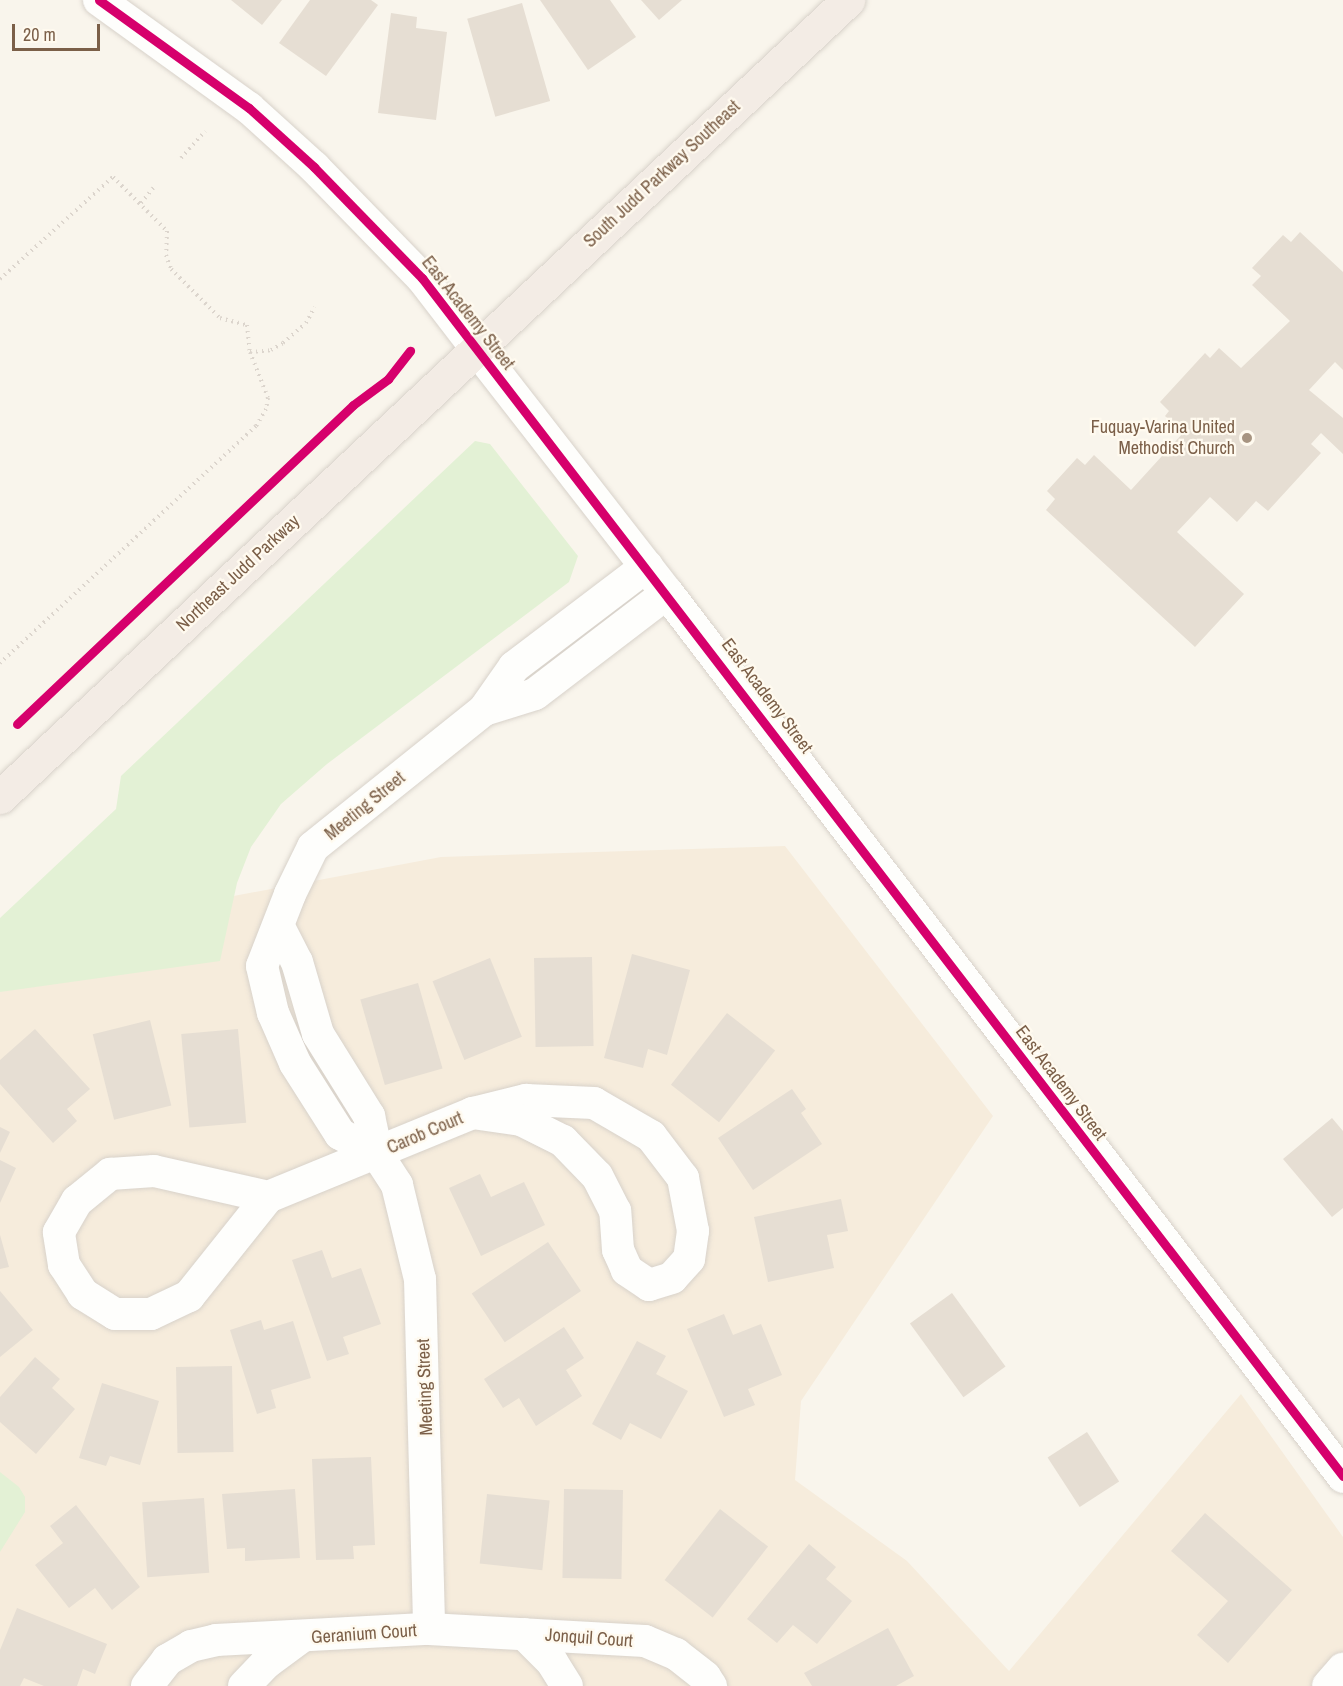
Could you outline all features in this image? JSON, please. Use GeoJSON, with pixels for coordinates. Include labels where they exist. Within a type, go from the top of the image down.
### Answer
{"type":"FeatureCollection","features":[{"type":"Feature","properties":{"kind":"highway","name":"South Judd Parkway Southeast"},"geometry":{"type":"LineString","coordinates":[[476,348],[848,0]]}},
{"type":"Feature","properties":{"kind":"highway","name":"Northeast Judd Parkway"},"geometry":{"type":"LineString","coordinates":[[0,797],[476,348]]}},
{"type":"Feature","properties":{"kind":"street","name":"East Academy Street"},"geometry":{"type":"LineString","coordinates":[[99,0],[249,108],[314,167],[422,278],[667,593],[1343,1476]]}},
{"type":"Feature","properties":{"kind":"street","name":"Meeting Street"},"geometry":{"type":"LineString","coordinates":[[429,1629],[420,1279],[397,1185],[377,1154],[369,1116],[318,1034],[297,962],[279,927],[313,847],[484,710],[514,667],[647,567]]}},
{"type":"Feature","properties":{"kind":"street","name":"Meeting Street"},"geometry":{"type":"LineString","coordinates":[[484,710],[535,694],[667,593]]}},
{"type":"Feature","properties":{"kind":"street","name":"Carob Court"},"geometry":{"type":"LineString","coordinates":[[268,1197],[473,1113],[526,1100],[594,1103],[651,1136],[683,1178],[693,1231],[689,1259],[672,1278],[649,1285],[627,1270],[618,1250],[615,1211],[597,1176],[563,1142],[521,1120],[473,1113]]}},
{"type":"Feature","properties":{"kind":"street"},"geometry":{"type":"LineString","coordinates":[[154,1171],[268,1197],[189,1296],[151,1314],[114,1314],[83,1294],[64,1265],[59,1232],[77,1201],[110,1174],[154,1171]]}},
{"type":"Feature","properties":{"kind":"street","name":"Jonquil Court"},"geometry":{"type":"LineString","coordinates":[[429,1629],[645,1641],[676,1654],[705,1677],[711,1686]]}},
{"type":"Feature","properties":{"kind":"street","name":"Geranium Court"},"geometry":{"type":"LineString","coordinates":[[147,1686],[167,1660],[190,1646],[216,1640],[300,1638],[347,1631],[429,1629]]}},
{"type":"Feature","properties":{"kind":"street","name":"Jonquil Court"},"geometry":{"type":"LineString","coordinates":[[524,1634],[552,1662],[567,1686]]}},
{"type":"Feature","properties":{"kind":"street","name":"Geranium Court"},"geometry":{"type":"LineString","coordinates":[[244,1686],[266,1663],[300,1638]]}},
{"type":"Feature","properties":{"kind":"street"},"geometry":{"type":"LineString","coordinates":[[1328,1686],[1343,1669]]}},
{"type":"Feature","properties":{"kind":"path"},"geometry":{"type":"LineString","coordinates":[[181,158],[205,131]]}},
{"type":"Feature","properties":{"kind":"path"},"geometry":{"type":"LineString","coordinates":[[0,279],[113,177],[168,231],[165,255],[171,268],[220,318],[247,325],[250,352],[268,398],[262,418],[0,663]]}},
{"type":"Feature","properties":{"kind":"path"},"geometry":{"type":"LineString","coordinates":[[141,203],[155,186]]}},
{"type":"Feature","properties":{"kind":"path"},"geometry":{"type":"LineString","coordinates":[[250,352],[271,350],[283,343],[306,323],[315,307]]}},
{"type":"Feature","properties":{"kind":"shaded area"},"geometry":{"type":"Polygon","coordinates":[[[785,846],[993,1116],[801,1401],[795,1480],[907,1561],[1009,1671],[1241,1394],[1343,1537],[1343,1686],[0,1686],[0,940],[441,857],[785,846]]]}},
{"type":"Feature","properties":{"kind":"green space"},"geometry":{"type":"Polygon","coordinates":[[[475,441],[490,444],[578,556],[569,582],[327,764],[281,804],[251,847],[237,883],[220,961],[0,992],[0,918],[116,809],[121,776],[475,441]]]}},
{"type":"Feature","properties":{"kind":"green space"},"geometry":{"type":"Polygon","coordinates":[[[0,1472],[19,1487],[25,1497],[25,1512],[0,1552],[0,1472]]]}},
{"type":"Feature","properties":{"kind":"building"},"geometry":{"type":"Polygon","coordinates":[[[231,0],[282,0],[262,25],[231,0]]]}},
{"type":"Feature","properties":{"kind":"building"},"geometry":{"type":"Polygon","coordinates":[[[310,0],[371,0],[378,5],[326,76],[279,43],[310,0]]]}},
{"type":"Feature","properties":{"kind":"building"},"geometry":{"type":"Polygon","coordinates":[[[540,0],[610,0],[636,37],[588,70],[540,0]]]}},
{"type":"Feature","properties":{"kind":"building"},"geometry":{"type":"Polygon","coordinates":[[[641,0],[682,0],[659,20],[641,0]]]}},
{"type":"Feature","properties":{"kind":"building"},"geometry":{"type":"Polygon","coordinates":[[[522,3],[550,101],[495,117],[467,19],[522,3]]]}},
{"type":"Feature","properties":{"kind":"building"},"geometry":{"type":"Polygon","coordinates":[[[391,13],[417,17],[416,28],[447,32],[436,120],[378,113],[391,13]]]}},
{"type":"Feature","properties":{"kind":"building","name":"Fuquay-Varina United Methodist Church"},"geometry":{"type":"Polygon","coordinates":[[[1300,232],[1343,272],[1343,370],[1335,362],[1309,390],[1343,418],[1343,454],[1321,433],[1311,444],[1321,453],[1268,511],[1256,501],[1237,522],[1210,497],[1177,532],[1244,594],[1195,647],[1046,510],[1055,499],[1047,491],[1077,458],[1085,465],[1094,455],[1131,490],[1183,433],[1165,416],[1169,411],[1160,402],[1205,353],[1210,358],[1219,348],[1241,368],[1290,321],[1252,285],[1261,276],[1252,268],[1283,235],[1291,242],[1300,232]]]}},
{"type":"Feature","properties":{"kind":"building"},"geometry":{"type":"Polygon","coordinates":[[[632,954],[690,970],[667,1055],[648,1049],[643,1068],[604,1058],[632,954]]]}},
{"type":"Feature","properties":{"kind":"building"},"geometry":{"type":"Polygon","coordinates":[[[592,957],[594,1046],[536,1047],[534,958],[592,957]]]}},
{"type":"Feature","properties":{"kind":"building"},"geometry":{"type":"Polygon","coordinates":[[[490,958],[522,1037],[464,1060],[433,981],[490,958]]]}},
{"type":"Feature","properties":{"kind":"building"},"geometry":{"type":"Polygon","coordinates":[[[418,983],[443,1069],[385,1085],[360,1000],[418,983]]]}},
{"type":"Feature","properties":{"kind":"building"},"geometry":{"type":"Polygon","coordinates":[[[727,1013],[775,1051],[719,1122],[671,1085],[727,1013]]]}},
{"type":"Feature","properties":{"kind":"building"},"geometry":{"type":"Polygon","coordinates":[[[150,1020],[171,1105],[114,1120],[93,1034],[150,1020]]]}},
{"type":"Feature","properties":{"kind":"building"},"geometry":{"type":"Polygon","coordinates":[[[35,1029],[90,1089],[67,1109],[77,1121],[53,1143],[0,1084],[0,1060],[35,1029]]]}},
{"type":"Feature","properties":{"kind":"building"},"geometry":{"type":"Polygon","coordinates":[[[238,1029],[246,1123],[189,1128],[181,1034],[238,1029]]]}},
{"type":"Feature","properties":{"kind":"building"},"geometry":{"type":"Polygon","coordinates":[[[792,1089],[806,1109],[801,1113],[822,1144],[753,1190],[718,1138],[792,1089]]]}},
{"type":"Feature","properties":{"kind":"building"},"geometry":{"type":"Polygon","coordinates":[[[1332,1118],[1343,1131],[1343,1208],[1332,1217],[1283,1159],[1332,1118]]]}},
{"type":"Feature","properties":{"kind":"building"},"geometry":{"type":"Polygon","coordinates":[[[0,1127],[10,1132],[0,1153],[0,1127]]]}},
{"type":"Feature","properties":{"kind":"building"},"geometry":{"type":"Polygon","coordinates":[[[0,1160],[16,1168],[0,1203],[0,1160]]]}},
{"type":"Feature","properties":{"kind":"building"},"geometry":{"type":"Polygon","coordinates":[[[480,1174],[491,1197],[524,1182],[545,1225],[481,1256],[449,1188],[480,1174]]]}},
{"type":"Feature","properties":{"kind":"building"},"geometry":{"type":"Polygon","coordinates":[[[841,1199],[848,1231],[827,1235],[834,1268],[768,1282],[754,1217],[841,1199]]]}},
{"type":"Feature","properties":{"kind":"building"},"geometry":{"type":"Polygon","coordinates":[[[0,1235],[9,1267],[0,1269],[0,1235]]]}},
{"type":"Feature","properties":{"kind":"building"},"geometry":{"type":"Polygon","coordinates":[[[548,1242],[581,1291],[505,1342],[472,1293],[548,1242]]]}},
{"type":"Feature","properties":{"kind":"building"},"geometry":{"type":"Polygon","coordinates":[[[322,1250],[332,1278],[361,1268],[381,1324],[343,1337],[349,1354],[327,1361],[292,1260],[322,1250]]]}},
{"type":"Feature","properties":{"kind":"building"},"geometry":{"type":"Polygon","coordinates":[[[0,1291],[33,1330],[0,1357],[0,1291]]]}},
{"type":"Feature","properties":{"kind":"building"},"geometry":{"type":"Polygon","coordinates":[[[952,1293],[1005,1367],[963,1397],[910,1324],[952,1293]]]}},
{"type":"Feature","properties":{"kind":"building"},"geometry":{"type":"Polygon","coordinates":[[[724,1314],[733,1335],[761,1324],[782,1375],[748,1389],[755,1405],[724,1417],[687,1329],[724,1314]]]}},
{"type":"Feature","properties":{"kind":"building"},"geometry":{"type":"Polygon","coordinates":[[[261,1320],[264,1330],[293,1321],[311,1378],[271,1390],[276,1408],[257,1414],[230,1330],[261,1320]]]}},
{"type":"Feature","properties":{"kind":"building"},"geometry":{"type":"Polygon","coordinates":[[[564,1327],[584,1358],[566,1370],[582,1396],[536,1426],[519,1398],[503,1408],[484,1379],[564,1327]]]}},
{"type":"Feature","properties":{"kind":"building"},"geometry":{"type":"Polygon","coordinates":[[[637,1341],[666,1356],[656,1374],[688,1391],[661,1439],[630,1423],[621,1440],[592,1424],[637,1341]]]}},
{"type":"Feature","properties":{"kind":"building"},"geometry":{"type":"Polygon","coordinates":[[[35,1357],[60,1379],[52,1388],[75,1409],[36,1454],[0,1422],[0,1397],[35,1357]]]}},
{"type":"Feature","properties":{"kind":"building"},"geometry":{"type":"Polygon","coordinates":[[[232,1366],[234,1452],[178,1453],[176,1367],[232,1366]]]}},
{"type":"Feature","properties":{"kind":"building"},"geometry":{"type":"Polygon","coordinates":[[[102,1383],[159,1401],[140,1465],[110,1456],[106,1466],[79,1458],[102,1383]]]}},
{"type":"Feature","properties":{"kind":"building"},"geometry":{"type":"Polygon","coordinates":[[[1087,1432],[1119,1481],[1080,1507],[1048,1458],[1087,1432]]]}},
{"type":"Feature","properties":{"kind":"building"},"geometry":{"type":"Polygon","coordinates":[[[371,1457],[375,1545],[353,1546],[354,1559],[316,1560],[312,1459],[371,1457]]]}},
{"type":"Feature","properties":{"kind":"building"},"geometry":{"type":"Polygon","coordinates":[[[295,1489],[300,1558],[245,1561],[245,1548],[227,1549],[222,1494],[295,1489]]]}},
{"type":"Feature","properties":{"kind":"building"},"geometry":{"type":"Polygon","coordinates":[[[564,1489],[623,1490],[621,1579],[562,1578],[564,1489]]]}},
{"type":"Feature","properties":{"kind":"building"},"geometry":{"type":"Polygon","coordinates":[[[487,1494],[550,1501],[542,1570],[480,1564],[487,1494]]]}},
{"type":"Feature","properties":{"kind":"building"},"geometry":{"type":"Polygon","coordinates":[[[204,1498],[209,1573],[147,1577],[142,1502],[204,1498]]]}},
{"type":"Feature","properties":{"kind":"building"},"geometry":{"type":"Polygon","coordinates":[[[76,1505],[140,1587],[112,1610],[95,1588],[69,1608],[35,1565],[63,1543],[50,1526],[76,1505]]]}},
{"type":"Feature","properties":{"kind":"building"},"geometry":{"type":"Polygon","coordinates":[[[720,1509],[768,1547],[713,1617],[665,1580],[720,1509]]]}},
{"type":"Feature","properties":{"kind":"building"},"geometry":{"type":"Polygon","coordinates":[[[1205,1513],[1292,1590],[1228,1663],[1197,1635],[1228,1601],[1171,1551],[1205,1513]]]}},
{"type":"Feature","properties":{"kind":"building"},"geometry":{"type":"Polygon","coordinates":[[[809,1544],[836,1567],[826,1579],[852,1601],[817,1644],[793,1625],[777,1643],[747,1619],[809,1544]]]}},
{"type":"Feature","properties":{"kind":"building"},"geometry":{"type":"Polygon","coordinates":[[[17,1608],[107,1644],[95,1674],[83,1669],[77,1686],[44,1686],[24,1678],[20,1686],[0,1686],[0,1650],[17,1608]]]}},
{"type":"Feature","properties":{"kind":"building"},"geometry":{"type":"Polygon","coordinates":[[[888,1628],[914,1676],[896,1686],[812,1686],[804,1673],[888,1628]]]}},
{"type":"Feature","properties":{"kind":"cycle path"},"geometry":{"type":"LineString","coordinates":[[99,0],[249,108],[314,167],[422,278],[1343,1476]]}},
{"type":"Feature","properties":{"kind":"cycle path"},"geometry":{"type":"LineString","coordinates":[[17,724],[353,405],[388,379],[410,351]]}},
{"type":"Feature","properties":{"kind":"place","name":"Fuquay-Varina United Methodist Church"},"geometry":{"type":"Point","coordinates":[1247,438]}}]}
